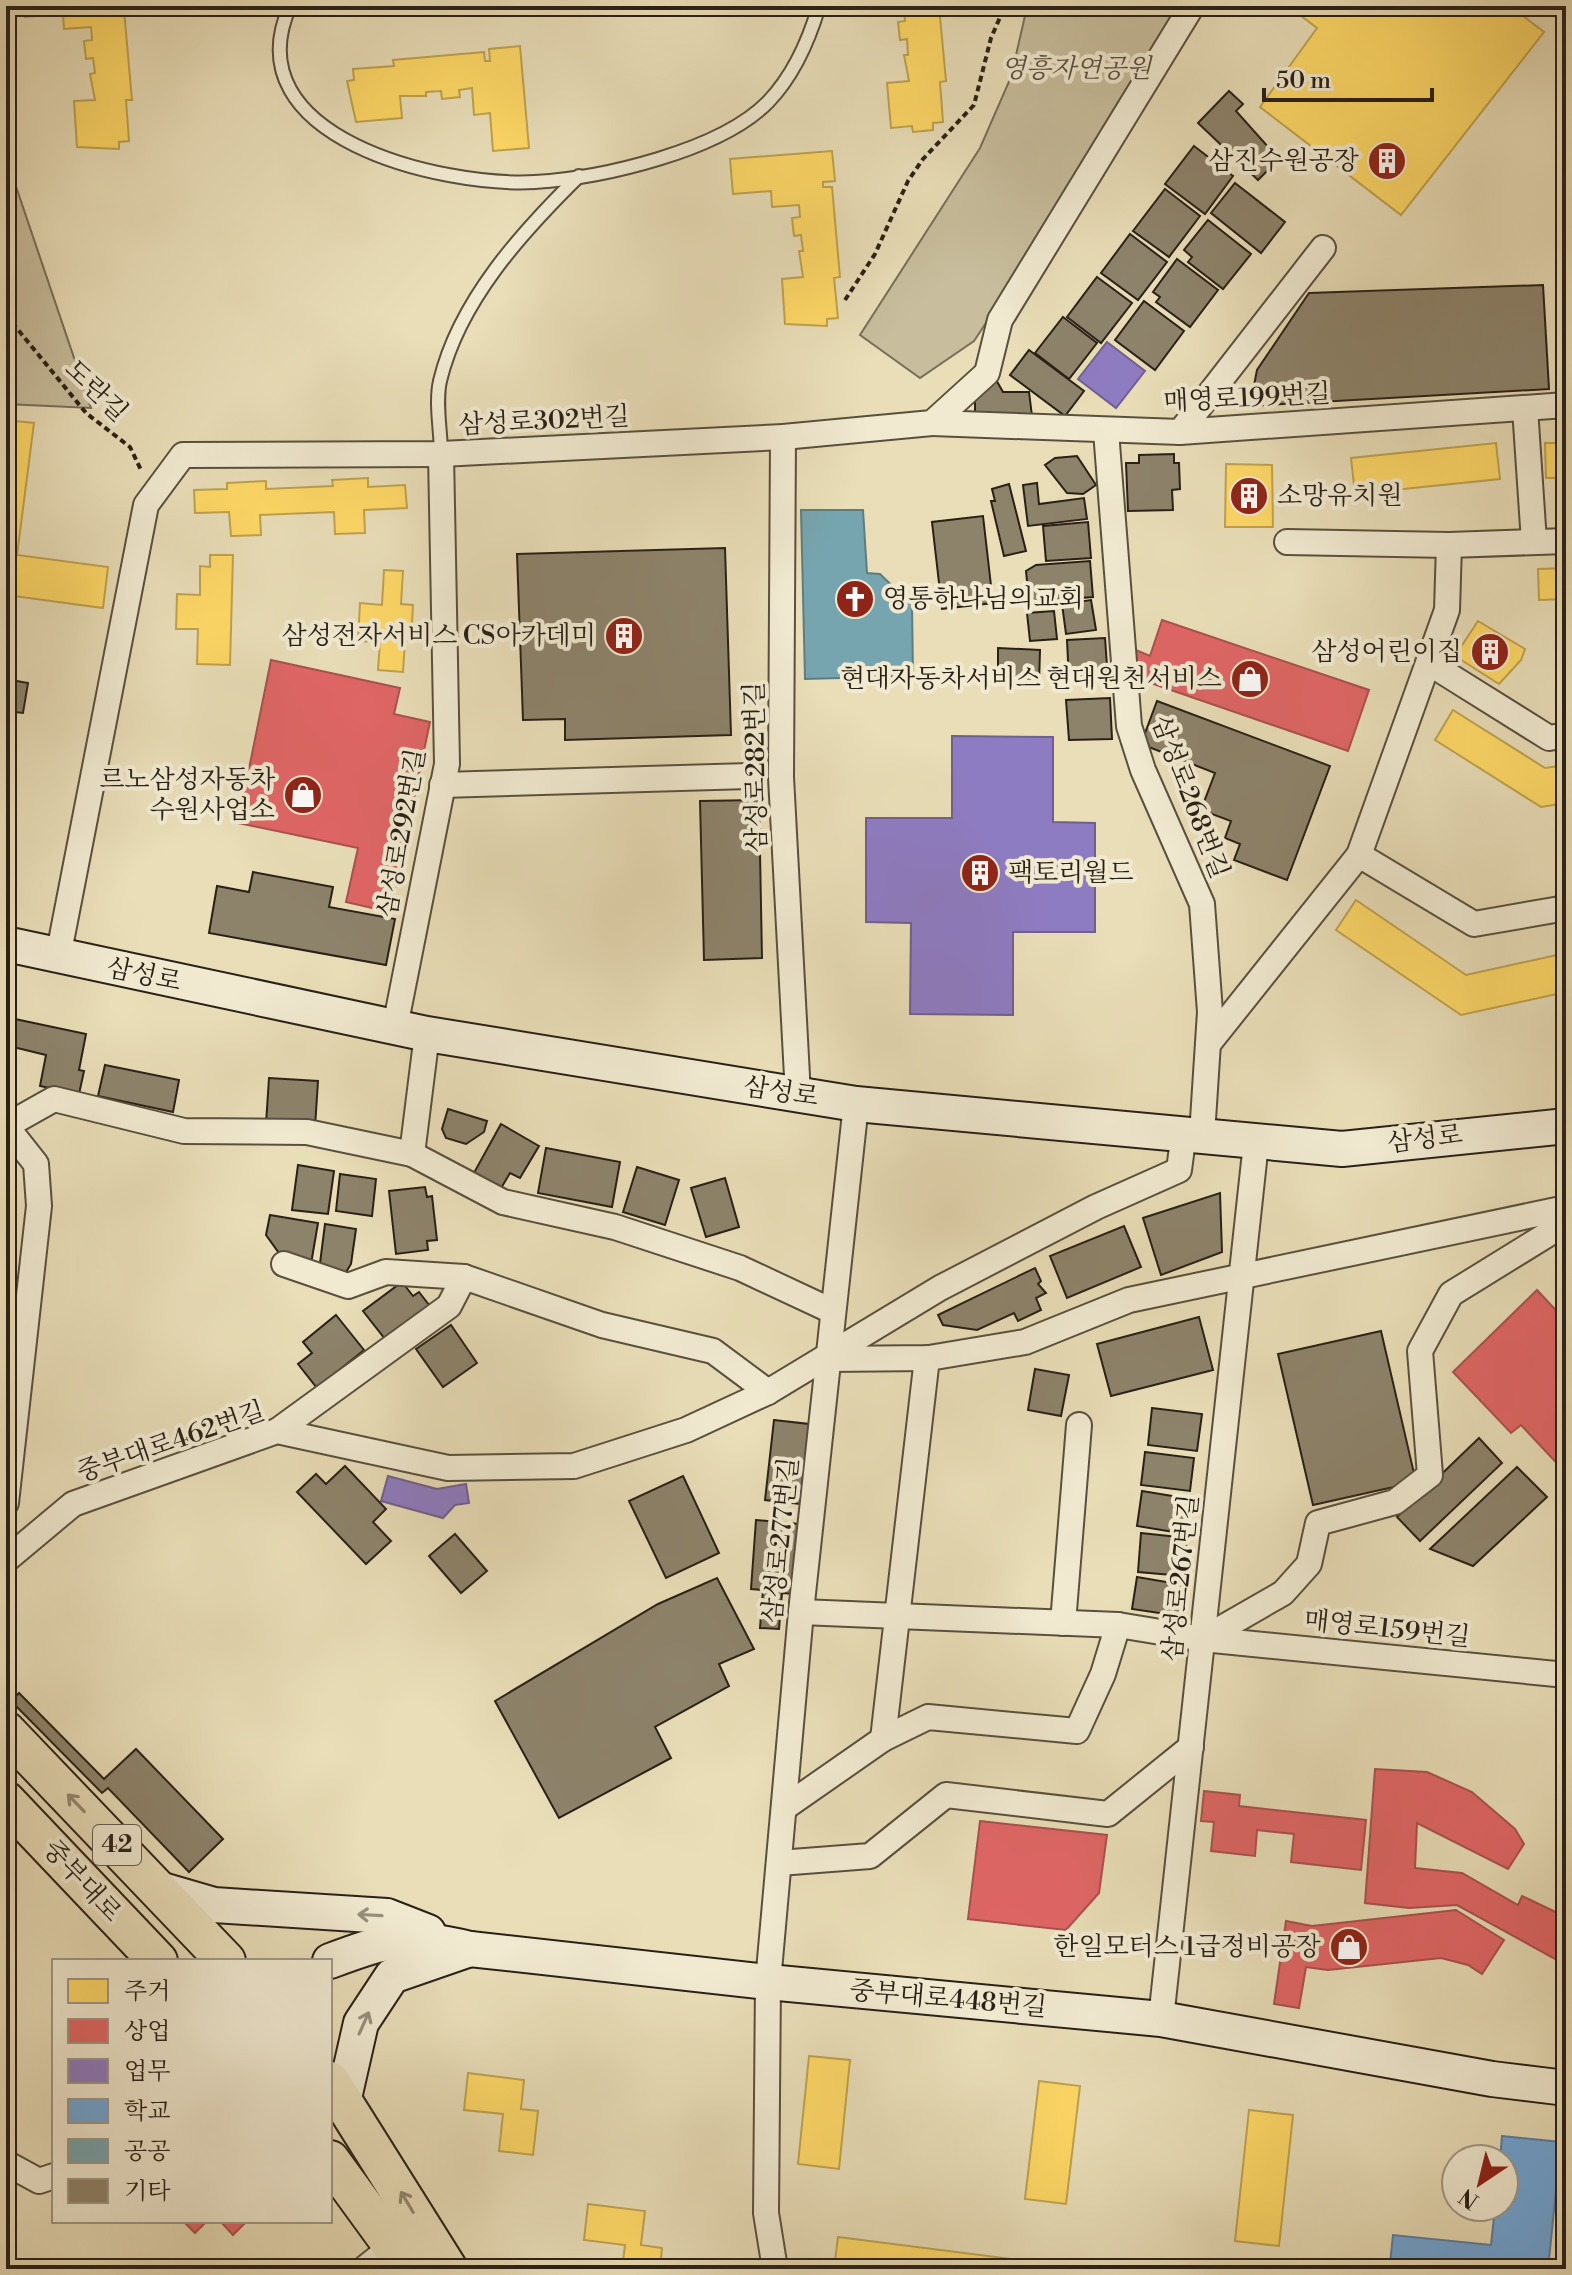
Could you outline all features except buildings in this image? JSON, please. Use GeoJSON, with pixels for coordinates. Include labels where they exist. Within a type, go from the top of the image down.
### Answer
{"type":"FeatureCollection","features":[{"type":"Feature","properties":{"kind":"main road","name":"중부대로"},"geometry":{"type":"LineString","coordinates":[[6,1731],[224,1959]]}},
{"type":"Feature","properties":{"kind":"main road","name":"중부대로"},"geometry":{"type":"LineString","coordinates":[[6,1801],[156,1959]]}},
{"type":"Feature","properties":{"kind":"main road"},"geometry":{"type":"LineString","coordinates":[[56,1854],[77,1853],[167,1940],[180,1943],[197,1929]]}},
{"type":"Feature","properties":{"kind":"main road"},"geometry":{"type":"LineString","coordinates":[[337,2089],[448,2269]]}},
{"type":"Feature","properties":{"kind":"main road"},"geometry":{"type":"LineString","coordinates":[[332,2163],[397,2255]]}},
{"type":"Feature","properties":{"kind":"street"},"geometry":{"type":"LineString","coordinates":[[932,423],[987,373],[1000,320],[1192,6]]}},
{"type":"Feature","properties":{"kind":"street"},"geometry":{"type":"LineString","coordinates":[[1180,432],[1323,248]]}},
{"type":"Feature","properties":{"kind":"street","name":"매영로199번길"},"geometry":{"type":"LineString","coordinates":[[932,423],[1180,432],[1566,405]]}},
{"type":"Feature","properties":{"kind":"street"},"geometry":{"type":"LineString","coordinates":[[1525,408],[1534,542]]}},
{"type":"Feature","properties":{"kind":"street","name":"삼성로302번길"},"geometry":{"type":"LineString","coordinates":[[58,957],[146,505],[183,455],[441,454],[783,437],[932,423]]}},
{"type":"Feature","properties":{"kind":"street","name":"삼성로268번길"},"geometry":{"type":"LineString","coordinates":[[827,1359],[940,1288],[1096,1207],[1179,1170],[1193,1134],[1209,1043],[1209,991],[1202,904],[1143,770],[1129,726],[1106,431]]}},
{"type":"Feature","properties":{"kind":"street","name":"삼성로282번길"},"geometry":{"type":"LineString","coordinates":[[783,437],[781,777],[798,1095]]}},
{"type":"Feature","properties":{"kind":"street","name":"삼성로292번길"},"geometry":{"type":"LineString","coordinates":[[412,1154],[411,1030],[447,764],[441,454]]}},
{"type":"Feature","properties":{"kind":"street"},"geometry":{"type":"LineString","coordinates":[[1287,542],[1449,545],[1566,541]]}},
{"type":"Feature","properties":{"kind":"street"},"geometry":{"type":"LineString","coordinates":[[1209,1043],[1359,855],[1447,610],[1449,545]]}},
{"type":"Feature","properties":{"kind":"street"},"geometry":{"type":"LineString","coordinates":[[1429,663],[1549,738],[1566,735]]}},
{"type":"Feature","properties":{"kind":"street"},"geometry":{"type":"LineString","coordinates":[[442,785],[749,776]]}},
{"type":"Feature","properties":{"kind":"street"},"geometry":{"type":"LineString","coordinates":[[1359,855],[1474,924],[1566,908]]}},
{"type":"Feature","properties":{"kind":"street","name":"삼성로"},"geometry":{"type":"LineString","coordinates":[[6,944],[411,1030],[856,1104],[1342,1149],[1566,1126]]}},
{"type":"Feature","properties":{"kind":"street"},"geometry":{"type":"LineString","coordinates":[[6,1503],[39,1206],[36,1164],[6,1126],[54,1099],[184,1131],[307,1132],[412,1154],[503,1202],[615,1227],[740,1268],[832,1311]]}},
{"type":"Feature","properties":{"kind":"street","name":"삼성로277번길"},"geometry":{"type":"LineString","coordinates":[[775,2269],[766,2213],[768,1982],[801,1612],[856,1104]]}},
{"type":"Feature","properties":{"kind":"street","name":"삼성로267번길"},"geometry":{"type":"LineString","coordinates":[[1161,2019],[1256,1143]]}},
{"type":"Feature","properties":{"kind":"street"},"geometry":{"type":"LineString","coordinates":[[827,1359],[927,1358],[1025,1342],[1129,1300],[1566,1208]]}},
{"type":"Feature","properties":{"kind":"street"},"geometry":{"type":"LineString","coordinates":[[1203,1639],[1283,1593],[1309,1564],[1318,1523],[1395,1502],[1430,1475],[1420,1351],[1451,1294],[1566,1223]]}},
{"type":"Feature","properties":{"kind":"street"},"geometry":{"type":"LineString","coordinates":[[284,1264],[348,1286],[386,1272],[464,1277],[602,1325],[713,1351],[768,1392]]}},
{"type":"Feature","properties":{"kind":"street"},"geometry":{"type":"LineString","coordinates":[[277,1431],[449,1306],[464,1277]]}},
{"type":"Feature","properties":{"kind":"street"},"geometry":{"type":"LineString","coordinates":[[883,1739],[927,1358]]}},
{"type":"Feature","properties":{"kind":"street","name":"중부대로462번길"},"geometry":{"type":"LineString","coordinates":[[6,1560],[73,1504],[277,1431],[448,1468],[574,1466],[686,1430],[768,1392],[827,1359]]}},
{"type":"Feature","properties":{"kind":"street"},"geometry":{"type":"LineString","coordinates":[[1063,1623],[1079,1425]]}},
{"type":"Feature","properties":{"kind":"street","name":"매영로159번길"},"geometry":{"type":"LineString","coordinates":[[801,1612],[1118,1625],[1203,1639],[1566,1675]]}},
{"type":"Feature","properties":{"kind":"street"},"geometry":{"type":"LineString","coordinates":[[784,1808],[883,1739],[928,1717],[1077,1731],[1103,1674],[1118,1625]]}},
{"type":"Feature","properties":{"kind":"street"},"geometry":{"type":"LineString","coordinates":[[779,1863],[870,1856],[946,1795],[1108,1814],[1191,1747]]}},
{"type":"Feature","properties":{"kind":"street"},"geometry":{"type":"LineString","coordinates":[[159,1889],[214,1905],[387,1916],[470,1949]]}},
{"type":"Feature","properties":{"kind":"street","name":"중부대로448번길"},"geometry":{"type":"LineString","coordinates":[[332,1960],[386,1940],[433,1940],[470,1949],[768,1982],[1161,2019],[1492,2079],[1566,2088]]}},
{"type":"Feature","properties":{"kind":"street"},"geometry":{"type":"LineString","coordinates":[[337,2089],[361,2023],[392,1976],[470,1949]]}},
{"type":"Feature","properties":{"kind":"street"},"geometry":{"type":"LineString","coordinates":[[6,2163],[39,2181],[52,2177]]}},
{"type":"Feature","properties":{"kind":"lane"},"geometry":{"type":"LineString","coordinates":[[290,6],[283,23],[278,56],[288,88],[311,115],[340,138],[390,162],[466,177],[533,182],[579,176],[664,157],[730,129],[767,103],[794,67],[819,6]]}},
{"type":"Feature","properties":{"kind":"lane"},"geometry":{"type":"LineString","coordinates":[[441,454],[439,384],[450,350],[498,267],[533,222],[579,176]]}},
{"type":"Feature","properties":{"kind":"lane"},"geometry":{"type":"LineString","coordinates":[[354,2269],[397,2255]]}},
{"type":"Feature","properties":{"kind":"path"},"geometry":{"type":"LineString","coordinates":[[845,300],[875,254],[908,181],[923,159],[974,105],[991,38],[1005,6]]}},
{"type":"Feature","properties":{"kind":"path","name":"도란길"},"geometry":{"type":"LineString","coordinates":[[6,315],[86,413],[130,447],[154,495]]}},
{"type":"Feature","properties":{"kind":"green space","name":"영흥자연공원"},"geometry":{"type":"Polygon","coordinates":[[[1186,6],[1081,179],[974,341],[920,378],[860,335],[980,148],[1011,77],[1027,7],[1186,6]]]}},
{"type":"Feature","properties":{"kind":"green space"},"geometry":{"type":"Polygon","coordinates":[[[6,157],[91,408],[6,404],[6,157]]]}},
{"type":"Feature","properties":{"kind":"place","name":"삼진수원공장"},"geometry":{"type":"Point","coordinates":[1387,161]}},
{"type":"Feature","properties":{"kind":"place","name":"소망유치원"},"geometry":{"type":"Point","coordinates":[1249,496]}},
{"type":"Feature","properties":{"kind":"place","name":"영통하나님의교회"},"geometry":{"type":"Point","coordinates":[855,599]}},
{"type":"Feature","properties":{"kind":"place","name":"삼성전자서비스 CS아카데미"},"geometry":{"type":"Point","coordinates":[624,636]}},
{"type":"Feature","properties":{"kind":"place","name":"삼성어린이집"},"geometry":{"type":"Point","coordinates":[1490,652]}},
{"type":"Feature","properties":{"kind":"place","name":"현대자동차서비스 현대원천서비스"},"geometry":{"type":"Point","coordinates":[1250,679]}},
{"type":"Feature","properties":{"kind":"place","name":"르노삼성자동차 수원사업소"},"geometry":{"type":"Point","coordinates":[303,795]}},
{"type":"Feature","properties":{"kind":"place","name":"팩토리월드"},"geometry":{"type":"Point","coordinates":[980,873]}},
{"type":"Feature","properties":{"kind":"place","name":"한일모터스 1급정비공장"},"geometry":{"type":"Point","coordinates":[1349,1947]}}]}
